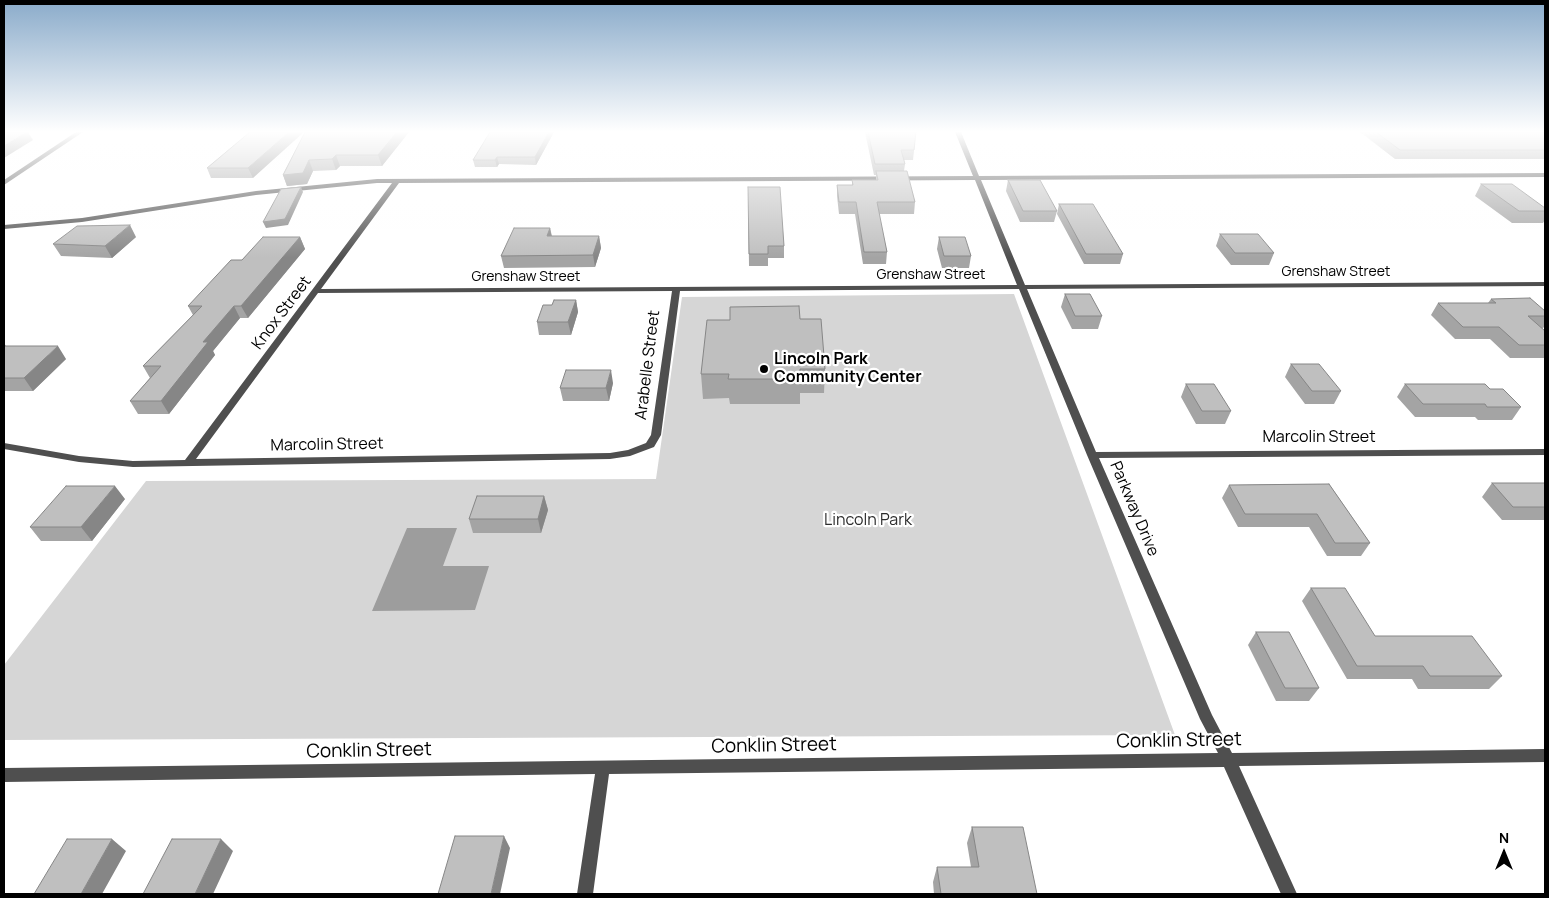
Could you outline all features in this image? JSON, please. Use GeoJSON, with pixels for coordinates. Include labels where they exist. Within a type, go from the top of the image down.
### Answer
{"type":"FeatureCollection","features":[{"type":"Feature","properties":{"kind":"street"},"geometry":{"type":"LineString","coordinates":[[4,183],[18,174]]}},
{"type":"Feature","properties":{"kind":"street","name":"Parkway Drive"},"geometry":{"type":"LineString","coordinates":[[973,174],[1092,455],[1207,719],[1229,761],[1289,894]]}},
{"type":"Feature","properties":{"kind":"street"},"geometry":{"type":"LineString","coordinates":[[4,227],[82,220],[199,201],[303,187],[397,181],[1545,175]]}},
{"type":"Feature","properties":{"kind":"street","name":"Knox Street"},"geometry":{"type":"LineString","coordinates":[[189,462],[397,181]]}},
{"type":"Feature","properties":{"kind":"street","name":"Grenshaw Street"},"geometry":{"type":"LineString","coordinates":[[317,291],[1545,284]]}},
{"type":"Feature","properties":{"kind":"street","name":"Arabelle Street"},"geometry":{"type":"LineString","coordinates":[[650,445],[659,426],[676,288]]}},
{"type":"Feature","properties":{"kind":"street","name":"Marcolin Street"},"geometry":{"type":"LineString","coordinates":[[4,446],[79,459],[124,463],[610,456],[650,445]]}},
{"type":"Feature","properties":{"kind":"street","name":"Marcolin Street"},"geometry":{"type":"LineString","coordinates":[[1092,455],[1545,452]]}},
{"type":"Feature","properties":{"kind":"street","name":"Conklin Street"},"geometry":{"type":"LineString","coordinates":[[4,776],[1545,756]]}},
{"type":"Feature","properties":{"kind":"street"},"geometry":{"type":"LineString","coordinates":[[585,894],[603,768]]}},
{"type":"Feature","properties":{"kind":"green space","name":"Lincoln Park"},"geometry":{"type":"Polygon","coordinates":[[[1014,294],[1175,735],[4,740],[4,665],[146,481],[656,479],[682,297],[1014,294]]]}},
{"type":"Feature","properties":{"kind":"shaded area"},"geometry":{"type":"Polygon","coordinates":[[[407,528],[457,528],[443,566],[489,566],[475,610],[372,611],[407,528]]]}},
{"type":"Feature","properties":{"kind":"building"},"geometry":{"type":"Polygon","coordinates":[[[877,174],[908,174],[915,202],[877,202],[887,252],[864,252],[856,202],[839,202],[837,185],[853,185],[852,180],[878,180],[877,174]]]}},
{"type":"Feature","properties":{"kind":"building"},"geometry":{"type":"Polygon","coordinates":[[[1008,180],[1040,180],[1057,211],[1023,211],[1008,180]]]}},
{"type":"Feature","properties":{"kind":"building"},"geometry":{"type":"Polygon","coordinates":[[[1481,184],[1512,184],[1545,208],[1545,211],[1519,211],[1481,184]]]}},
{"type":"Feature","properties":{"kind":"building"},"geometry":{"type":"Polygon","coordinates":[[[301,187],[285,219],[263,222],[281,189],[301,187]]]}},
{"type":"Feature","properties":{"kind":"building"},"geometry":{"type":"Polygon","coordinates":[[[748,187],[780,187],[784,246],[768,246],[768,254],[749,254],[748,187]]]}},
{"type":"Feature","properties":{"kind":"building"},"geometry":{"type":"Polygon","coordinates":[[[1059,204],[1093,204],[1123,254],[1086,254],[1059,204]]]}},
{"type":"Feature","properties":{"kind":"building"},"geometry":{"type":"Polygon","coordinates":[[[130,225],[105,246],[53,244],[77,226],[130,225]]]}},
{"type":"Feature","properties":{"kind":"building"},"geometry":{"type":"Polygon","coordinates":[[[514,228],[550,228],[547,236],[599,236],[593,255],[501,256],[514,228]]]}},
{"type":"Feature","properties":{"kind":"building"},"geometry":{"type":"Polygon","coordinates":[[[1220,234],[1258,234],[1274,253],[1235,253],[1220,234]]]}},
{"type":"Feature","properties":{"kind":"building"},"geometry":{"type":"Polygon","coordinates":[[[263,237],[300,237],[241,306],[234,306],[203,342],[208,342],[161,401],[130,401],[161,366],[143,366],[202,306],[188,306],[231,260],[242,260],[263,237]]]}},
{"type":"Feature","properties":{"kind":"building"},"geometry":{"type":"Polygon","coordinates":[[[939,237],[965,237],[971,256],[944,256],[939,237]]]}},
{"type":"Feature","properties":{"kind":"building"},"geometry":{"type":"Polygon","coordinates":[[[1065,294],[1090,294],[1102,316],[1075,316],[1065,294]]]}},
{"type":"Feature","properties":{"kind":"building"},"geometry":{"type":"Polygon","coordinates":[[[1530,298],[1545,311],[1545,316],[1528,316],[1545,331],[1545,345],[1519,345],[1499,327],[1463,327],[1438,303],[1496,303],[1491,299],[1530,298]]]}},
{"type":"Feature","properties":{"kind":"building"},"geometry":{"type":"Polygon","coordinates":[[[554,300],[576,300],[568,322],[537,322],[543,305],[552,305],[554,300]]]}},
{"type":"Feature","properties":{"kind":"building","name":"Lincoln Park Community Center"},"geometry":{"type":"Polygon","coordinates":[[[799,306],[800,319],[821,319],[825,369],[800,369],[801,379],[728,379],[729,374],[701,374],[707,320],[730,320],[730,307],[799,306]]]}},
{"type":"Feature","properties":{"kind":"building"},"geometry":{"type":"Polygon","coordinates":[[[4,346],[58,346],[24,378],[4,378],[4,346]]]}},
{"type":"Feature","properties":{"kind":"building"},"geometry":{"type":"Polygon","coordinates":[[[1291,364],[1319,364],[1341,391],[1312,391],[1291,364]]]}},
{"type":"Feature","properties":{"kind":"building"},"geometry":{"type":"Polygon","coordinates":[[[566,370],[611,370],[606,388],[560,388],[566,370]]]}},
{"type":"Feature","properties":{"kind":"building"},"geometry":{"type":"Polygon","coordinates":[[[1186,384],[1214,384],[1231,411],[1202,411],[1186,384]]]}},
{"type":"Feature","properties":{"kind":"building"},"geometry":{"type":"Polygon","coordinates":[[[1405,384],[1485,384],[1490,389],[1503,389],[1521,407],[1487,407],[1485,404],[1423,404],[1405,384]]]}},
{"type":"Feature","properties":{"kind":"building"},"geometry":{"type":"Polygon","coordinates":[[[1492,483],[1545,483],[1545,507],[1513,507],[1492,483]]]}},
{"type":"Feature","properties":{"kind":"building"},"geometry":{"type":"Polygon","coordinates":[[[1329,484],[1370,543],[1335,543],[1317,514],[1245,514],[1229,485],[1329,484]]]}},
{"type":"Feature","properties":{"kind":"building"},"geometry":{"type":"Polygon","coordinates":[[[66,486],[115,486],[81,527],[30,527],[66,486]]]}},
{"type":"Feature","properties":{"kind":"building"},"geometry":{"type":"Polygon","coordinates":[[[477,496],[544,496],[538,519],[469,519],[477,496]]]}},
{"type":"Feature","properties":{"kind":"building"},"geometry":{"type":"Polygon","coordinates":[[[1311,588],[1345,588],[1375,636],[1472,636],[1502,676],[1430,676],[1423,666],[1357,666],[1311,588]]]}},
{"type":"Feature","properties":{"kind":"building"},"geometry":{"type":"Polygon","coordinates":[[[1256,632],[1289,632],[1319,688],[1285,688],[1256,632]]]}},
{"type":"Feature","properties":{"kind":"building"},"geometry":{"type":"Polygon","coordinates":[[[972,827],[1023,827],[1037,894],[941,894],[937,867],[979,867],[972,827]]]}},
{"type":"Feature","properties":{"kind":"building"},"geometry":{"type":"Polygon","coordinates":[[[455,836],[504,836],[491,894],[438,894],[455,836]]]}},
{"type":"Feature","properties":{"kind":"building"},"geometry":{"type":"Polygon","coordinates":[[[67,839],[112,839],[81,894],[34,894],[67,839]]]}},
{"type":"Feature","properties":{"kind":"building"},"geometry":{"type":"Polygon","coordinates":[[[172,839],[221,839],[195,894],[143,894],[172,839]]]}},
{"type":"Feature","properties":{"kind":"place","name":"Lincoln Park Community Center"},"geometry":{"type":"Point","coordinates":[764,369]}}]}
